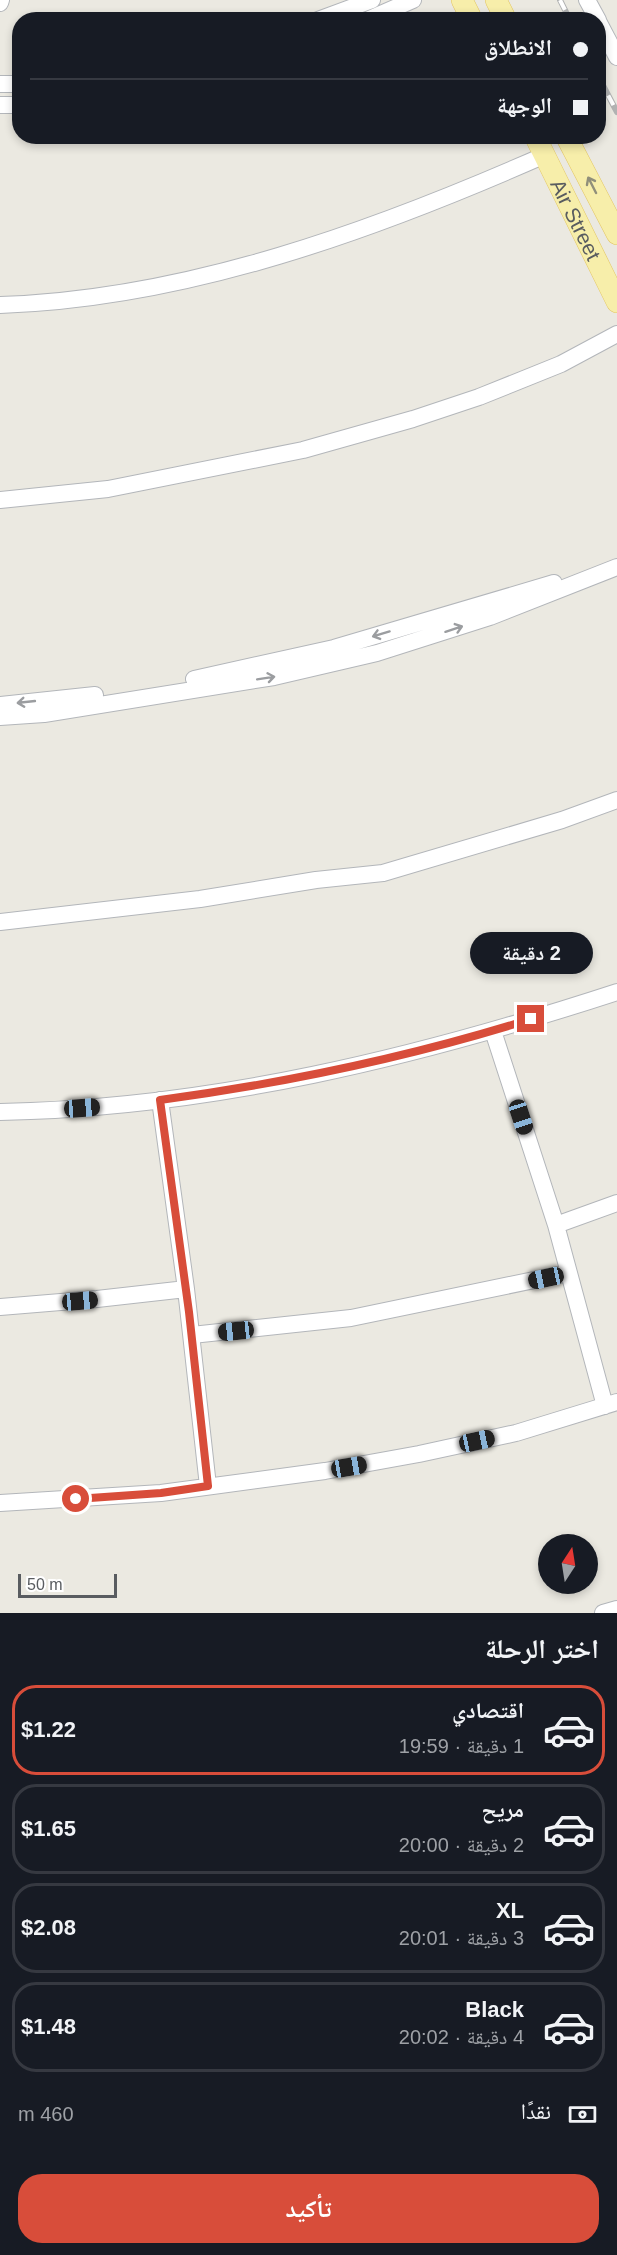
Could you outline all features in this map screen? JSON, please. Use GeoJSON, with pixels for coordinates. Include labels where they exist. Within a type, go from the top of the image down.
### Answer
{"type":"FeatureCollection","features":[{"type":"Feature","properties":{"kind":"main road","name":"Air Street"},"geometry":{"type":"LineString","coordinates":[[570,144],[617,234]]}},
{"type":"Feature","properties":{"kind":"main road","name":"Air Street"},"geometry":{"type":"LineString","coordinates":[[540,146],[617,302]]}},
{"type":"Feature","properties":{"kind":"street"},"geometry":{"type":"LineString","coordinates":[[340,12],[372,0]]}},
{"type":"Feature","properties":{"kind":"street"},"geometry":{"type":"LineString","coordinates":[[385,12],[413,0]]}},
{"type":"Feature","properties":{"kind":"street"},"geometry":{"type":"LineString","coordinates":[[606,36],[617,57]]}},
{"type":"Feature","properties":{"kind":"street"},"geometry":{"type":"LineString","coordinates":[[0,305],[50,302],[116,292],[225,270],[377,224],[463,191],[540,146]]}},
{"type":"Feature","properties":{"kind":"street"},"geometry":{"type":"LineString","coordinates":[[0,500],[108,489],[303,450],[413,419],[479,397],[561,364],[617,334]]}},
{"type":"Feature","properties":{"kind":"street"},"geometry":{"type":"LineString","coordinates":[[0,705],[148,690],[334,648],[562,580],[617,559]]}},
{"type":"Feature","properties":{"kind":"street"},"geometry":{"type":"LineString","coordinates":[[0,717],[44,714],[274,677],[377,653],[490,618],[617,567]]}},
{"type":"Feature","properties":{"kind":"street"},"geometry":{"type":"LineString","coordinates":[[0,922],[200,899],[316,880],[383,873],[562,820],[617,800]]}},
{"type":"Feature","properties":{"kind":"street"},"geometry":{"type":"LineString","coordinates":[[0,1112],[100,1107],[251,1087],[403,1055],[493,1031],[617,992]]}},
{"type":"Feature","properties":{"kind":"street"},"geometry":{"type":"LineString","coordinates":[[0,1503],[161,1493],[325,1471],[516,1433],[611,1404],[493,1031]]}},
{"type":"Feature","properties":{"kind":"street"},"geometry":{"type":"LineString","coordinates":[[160,1100],[192,1335],[208,1486]]}},
{"type":"Feature","properties":{"kind":"street"},"geometry":{"type":"LineString","coordinates":[[556,1225],[617,1203]]}},
{"type":"Feature","properties":{"kind":"street"},"geometry":{"type":"LineString","coordinates":[[192,1335],[351,1318],[568,1273]]}},
{"type":"Feature","properties":{"kind":"street"},"geometry":{"type":"LineString","coordinates":[[0,1307],[186,1289]]}},
{"type":"Feature","properties":{"kind":"street"},"geometry":{"type":"LineString","coordinates":[[603,1613],[617,1609]]}},
{"type":"Feature","properties":{"kind":"railway"},"geometry":{"type":"LineString","coordinates":[[560,0],[566,12]]}},
{"type":"Feature","properties":{"kind":"railway"},"geometry":{"type":"LineString","coordinates":[[606,91],[617,112]]}},
{"type":"Feature","properties":{"kind":"route"},"geometry":{"type":"LineString","coordinates":[[76,1499],[161,1493],[208,1486],[189,1312],[160,1100],[251,1087],[403,1055],[531,1019]]}}]}
